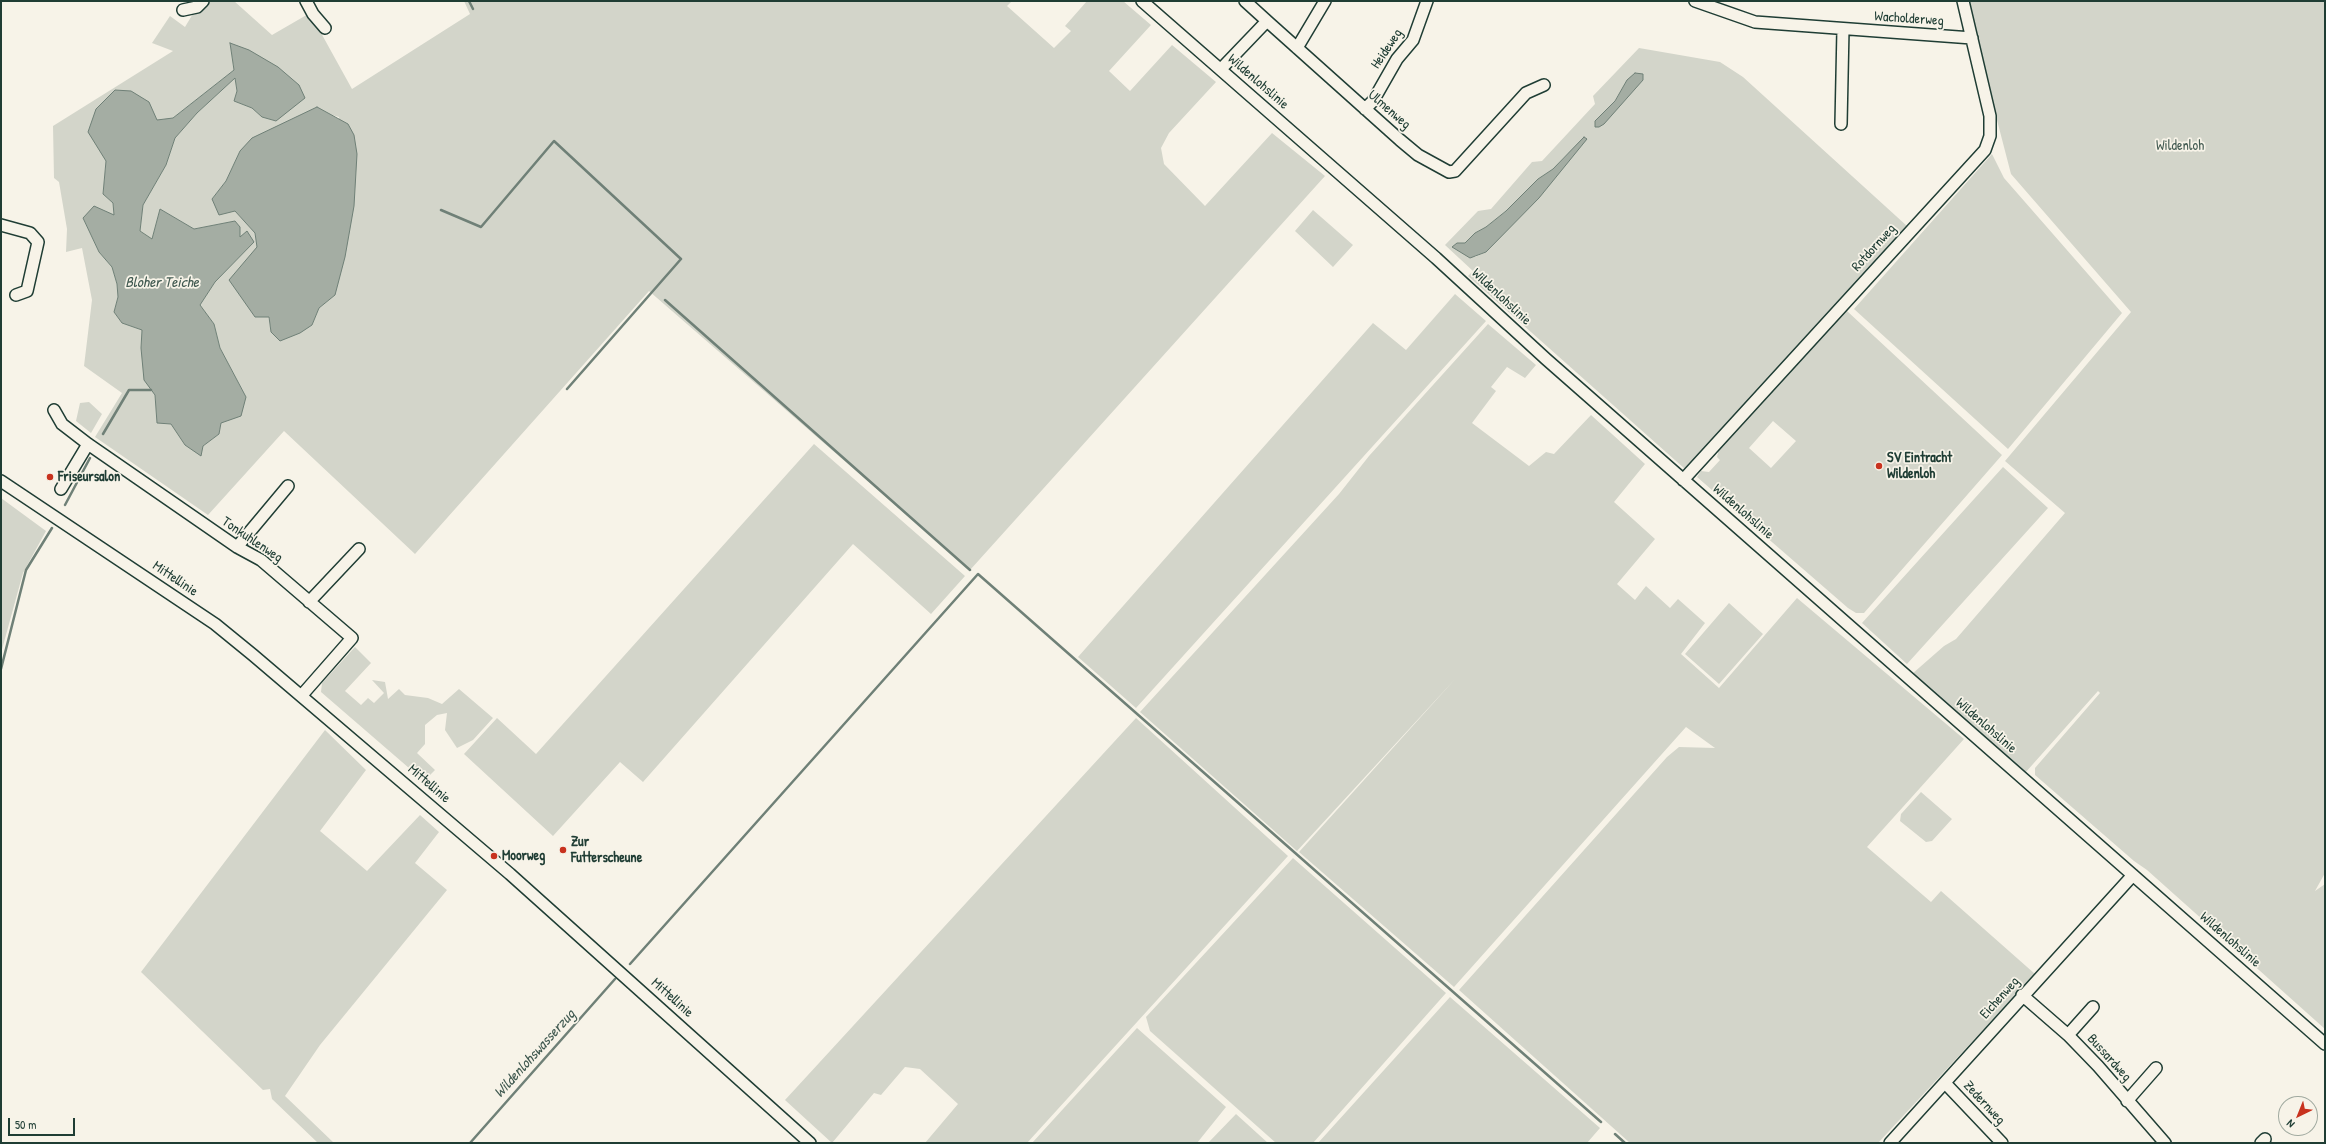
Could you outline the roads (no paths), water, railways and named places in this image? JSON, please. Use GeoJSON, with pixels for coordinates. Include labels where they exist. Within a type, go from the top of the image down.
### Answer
{"type":"FeatureCollection","features":[{"type":"Feature","properties":{"kind":"street"},"geometry":{"type":"LineString","coordinates":[[183,10],[197,7],[203,1]]}},
{"type":"Feature","properties":{"kind":"street"},"geometry":{"type":"LineString","coordinates":[[306,1],[313,14],[325,28]]}},
{"type":"Feature","properties":{"kind":"street","name":"Wildenlohslinie"},"geometry":{"type":"LineString","coordinates":[[1142,1],[1221,69],[1683,480],[2325,1044]]}},
{"type":"Feature","properties":{"kind":"street","name":"Ulmenweg"},"geometry":{"type":"LineString","coordinates":[[1246,1],[1418,155],[1449,172],[1455,171],[1526,93],[1544,85]]}},
{"type":"Feature","properties":{"kind":"street"},"geometry":{"type":"LineString","coordinates":[[1297,48],[1325,1]]}},
{"type":"Feature","properties":{"kind":"street","name":"Heideweg"},"geometry":{"type":"LineString","coordinates":[[1365,109],[1373,101],[1397,58],[1413,40],[1427,1]]}},
{"type":"Feature","properties":{"kind":"street","name":"Wacholderweg"},"geometry":{"type":"LineString","coordinates":[[1695,1],[1755,22],[1972,38]]}},
{"type":"Feature","properties":{"kind":"street","name":"Rotdornweg"},"geometry":{"type":"LineString","coordinates":[[1683,480],[1985,150],[1990,136],[1990,116],[1963,1]]}},
{"type":"Feature","properties":{"kind":"street"},"geometry":{"type":"LineString","coordinates":[[1221,69],[1267,21]]}},
{"type":"Feature","properties":{"kind":"street"},"geometry":{"type":"LineString","coordinates":[[1841,124],[1843,29]]}},
{"type":"Feature","properties":{"kind":"street"},"geometry":{"type":"LineString","coordinates":[[1,225],[30,233],[38,242],[27,290],[16,295]]}},
{"type":"Feature","properties":{"kind":"street","name":"Tonkuhlenweg"},"geometry":{"type":"LineString","coordinates":[[54,410],[62,424],[88,444],[237,548],[262,560],[352,638],[302,696]]}},
{"type":"Feature","properties":{"kind":"street"},"geometry":{"type":"LineString","coordinates":[[61,489],[88,444]]}},
{"type":"Feature","properties":{"kind":"street","name":"Mittellinie"},"geometry":{"type":"LineString","coordinates":[[1,481],[215,624],[302,696],[510,874],[810,1143]]}},
{"type":"Feature","properties":{"kind":"street"},"geometry":{"type":"LineString","coordinates":[[237,548],[288,486]]}},
{"type":"Feature","properties":{"kind":"street"},"geometry":{"type":"LineString","coordinates":[[309,602],[359,549]]}},
{"type":"Feature","properties":{"kind":"street","name":"Eichenweg"},"geometry":{"type":"LineString","coordinates":[[1890,1143],[2022,995],[2133,875]]}},
{"type":"Feature","properties":{"kind":"street","name":"Bussardweg"},"geometry":{"type":"LineString","coordinates":[[2022,995],[2068,1036],[2098,1066],[2165,1143]]}},
{"type":"Feature","properties":{"kind":"street","name":"Bussardweg"},"geometry":{"type":"LineString","coordinates":[[2068,1036],[2093,1007]]}},
{"type":"Feature","properties":{"kind":"street","name":"Bussardweg"},"geometry":{"type":"LineString","coordinates":[[2127,1101],[2156,1068]]}},
{"type":"Feature","properties":{"kind":"street","name":"Zedernweg"},"geometry":{"type":"LineString","coordinates":[[1945,1083],[2002,1143]]}},
{"type":"Feature","properties":{"kind":"water","name":"Bloher Teiche"},"geometry":{"type":"Polygon","coordinates":[[[230,43],[249,50],[278,67],[299,85],[305,98],[276,121],[262,117],[252,108],[234,101],[237,91],[235,78],[197,113],[175,138],[166,165],[143,205],[140,231],[152,239],[160,209],[194,229],[235,221],[240,227],[240,237],[247,231],[254,242],[215,282],[200,305],[214,324],[220,348],[246,397],[241,416],[221,423],[219,434],[203,446],[201,456],[185,445],[171,424],[157,423],[155,395],[144,380],[141,348],[142,330],[122,323],[114,312],[118,297],[117,284],[112,267],[99,252],[83,218],[94,206],[114,215],[113,203],[103,194],[106,161],[88,132],[96,109],[115,90],[131,91],[149,102],[157,120],[173,118],[234,70],[230,43]]]}},
{"type":"Feature","properties":{"kind":"water"},"geometry":{"type":"Polygon","coordinates":[[[1635,73],[1643,74],[1643,80],[1604,124],[1599,127],[1595,127],[1595,121],[1615,101],[1627,80],[1635,73]]]}},
{"type":"Feature","properties":{"kind":"water","name":"Bloher Teiche"},"geometry":{"type":"Polygon","coordinates":[[[317,107],[348,124],[354,135],[357,154],[354,206],[345,257],[335,295],[319,308],[312,325],[300,333],[280,341],[271,332],[269,317],[255,317],[229,280],[257,247],[255,233],[235,211],[219,215],[212,199],[226,181],[240,151],[252,138],[317,107]]]}},
{"type":"Feature","properties":{"kind":"water"},"geometry":{"type":"Polygon","coordinates":[[[1584,137],[1587,139],[1539,198],[1486,252],[1470,258],[1452,247],[1457,243],[1465,243],[1475,233],[1486,227],[1506,211],[1538,179],[1553,169],[1584,137]]]}},
{"type":"Feature","properties":{"kind":"waterway"},"geometry":{"type":"LineString","coordinates":[[469,1],[473,9]]}},
{"type":"Feature","properties":{"kind":"waterway"},"geometry":{"type":"LineString","coordinates":[[441,210],[481,227],[554,141],[681,259],[567,389]]}},
{"type":"Feature","properties":{"kind":"waterway"},"geometry":{"type":"LineString","coordinates":[[665,300],[970,570]]}},
{"type":"Feature","properties":{"kind":"waterway"},"geometry":{"type":"LineString","coordinates":[[103,434],[129,390],[151,390]]}},
{"type":"Feature","properties":{"kind":"waterway"},"geometry":{"type":"LineString","coordinates":[[65,505],[90,458]]}},
{"type":"Feature","properties":{"kind":"waterway"},"geometry":{"type":"LineString","coordinates":[[1,669],[26,570],[52,528]]}},
{"type":"Feature","properties":{"kind":"waterway"},"geometry":{"type":"LineString","coordinates":[[630,964],[978,574],[1601,1122]]}},
{"type":"Feature","properties":{"kind":"waterway","name":"Wildenlohswasserzug"},"geometry":{"type":"LineString","coordinates":[[470,1143],[615,979]]}},
{"type":"Feature","properties":{"kind":"waterway"},"geometry":{"type":"LineString","coordinates":[[1615,1134],[1625,1143]]}},
{"type":"Feature","properties":{"kind":"place","name":"SV Eintracht Wildenloh"},"geometry":{"type":"Point","coordinates":[1879,466]}},
{"type":"Feature","properties":{"kind":"place","name":"Friseursalon"},"geometry":{"type":"Point","coordinates":[50,477]}},
{"type":"Feature","properties":{"kind":"place","name":"Zur Futterscheune"},"geometry":{"type":"Point","coordinates":[563,850]}},
{"type":"Feature","properties":{"kind":"place","name":"Moorweg"},"geometry":{"type":"Point","coordinates":[494,856]}},
{"type":"Feature","properties":{"kind":"park label","name":"Wildenloh"},"geometry":{"type":"Point","coordinates":[2180,146]}}]}
